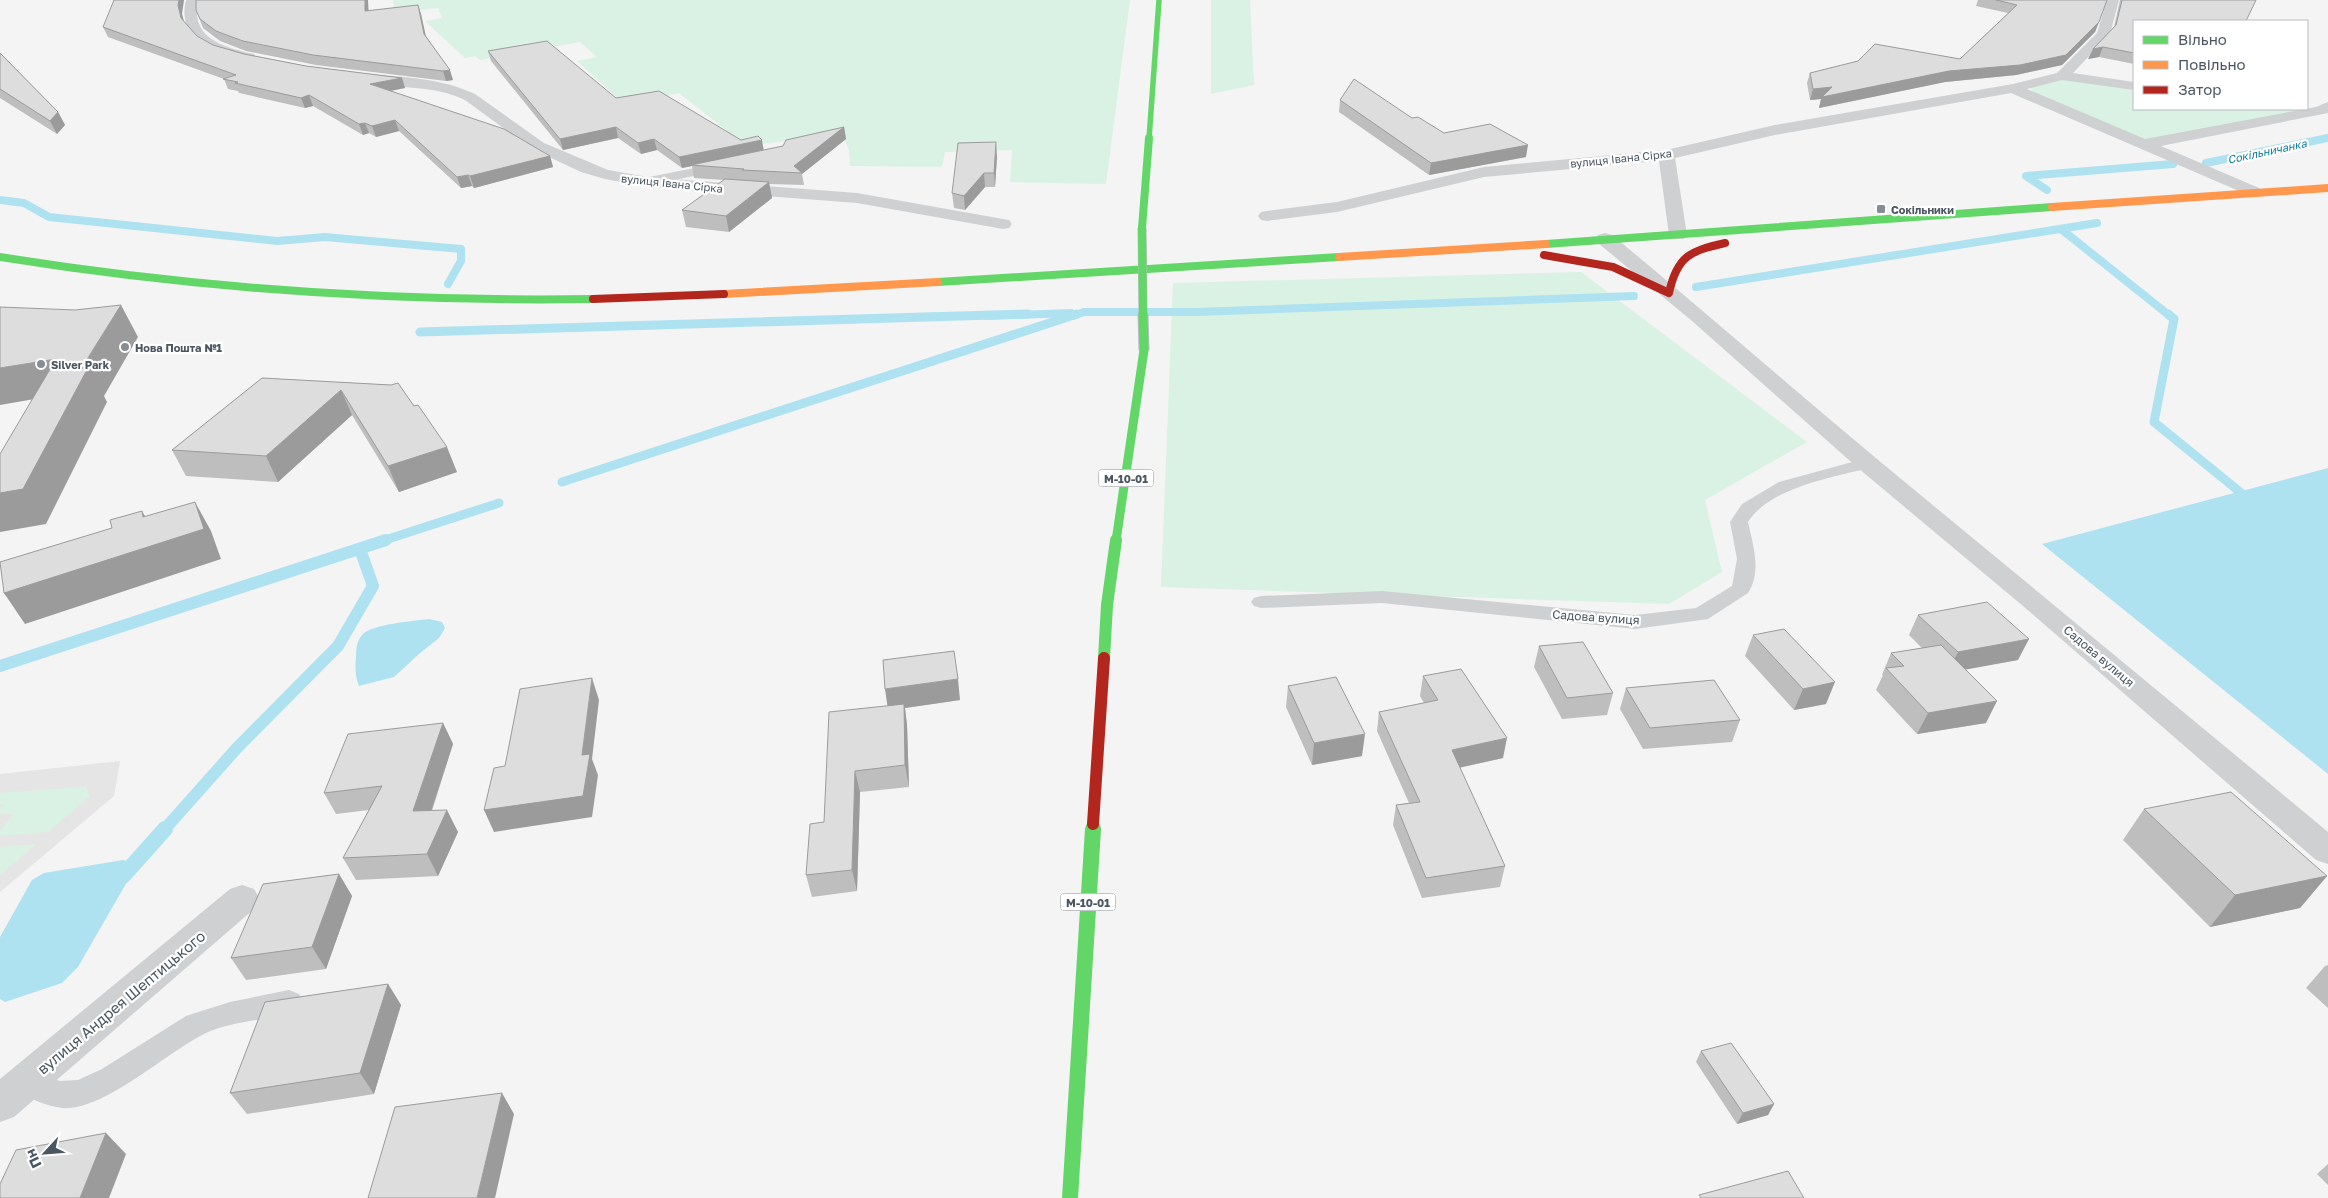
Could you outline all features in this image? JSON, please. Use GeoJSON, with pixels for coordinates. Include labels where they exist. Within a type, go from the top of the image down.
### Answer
{"type":"FeatureCollection","features":[{"type":"Feature","properties":{"kind":"main road","name":"М-10-01"},"geometry":{"type":"LineString","coordinates":[[1070,1198],[1107,605],[1144,350],[1142,228],[1159,0]]}},
{"type":"Feature","properties":{"kind":"main road"},"geometry":{"type":"LineString","coordinates":[[0,257],[79,271],[169,283],[278,293],[508,300],[722,295],[1678,235],[2328,188]]}},
{"type":"Feature","properties":{"kind":"main road"},"geometry":{"type":"LineString","coordinates":[[1440,250],[1542,254],[1573,258],[1613,267],[1669,293],[1671,274],[1684,254],[1787,227]]}},
{"type":"Feature","properties":{"kind":"street"},"geometry":{"type":"LineString","coordinates":[[192,0],[190,18],[200,35],[222,51],[265,61]]}},
{"type":"Feature","properties":{"kind":"street"},"geometry":{"type":"LineString","coordinates":[[2062,76],[2104,34],[2114,0]]}},
{"type":"Feature","properties":{"kind":"street","name":"вулиця Івана Сірка"},"geometry":{"type":"LineString","coordinates":[[354,76],[444,87],[459,91],[542,149],[593,171],[644,182],[846,196],[1003,224]]}},
{"type":"Feature","properties":{"kind":"street","name":"вулиця Івана Сірка"},"geometry":{"type":"LineString","coordinates":[[1267,216],[1336,206],[1484,172],[1666,155],[1775,130],[2012,88],[2062,76],[2133,86]]}},
{"type":"Feature","properties":{"kind":"street"},"geometry":{"type":"LineString","coordinates":[[2012,88],[2146,144],[2253,192]]}},
{"type":"Feature","properties":{"kind":"street"},"geometry":{"type":"LineString","coordinates":[[2308,109],[2324,109]]}},
{"type":"Feature","properties":{"kind":"street"},"geometry":{"type":"LineString","coordinates":[[2146,144],[2324,109]]}},
{"type":"Feature","properties":{"kind":"street"},"geometry":{"type":"LineString","coordinates":[[1666,155],[1678,235]]}},
{"type":"Feature","properties":{"kind":"street","name":"Садова вулиця"},"geometry":{"type":"LineString","coordinates":[[1605,239],[1867,464],[2040,606],[2328,851]]}},
{"type":"Feature","properties":{"kind":"street","name":"вулиця Андрея Шептицького"},"geometry":{"type":"LineString","coordinates":[[12,1094],[242,899]]}},
{"type":"Feature","properties":{"kind":"lane"},"geometry":{"type":"LineString","coordinates":[[644,182],[736,164]]}},
{"type":"Feature","properties":{"kind":"lane","name":"Садова вулиця"},"geometry":{"type":"LineString","coordinates":[[1260,602],[1382,598],[1635,622],[1701,614],[1741,589],[1747,559],[1739,522],[1748,508],[1785,486],[1867,464]]}},
{"type":"Feature","properties":{"kind":"lane"},"geometry":{"type":"LineString","coordinates":[[12,1094],[65,1095],[89,1091],[175,1036],[198,1024],[223,1016],[316,997]]}},
{"type":"Feature","properties":{"kind":"shaded area"},"geometry":{"type":"Polygon","coordinates":[[[120,761],[114,796],[0,892],[0,774],[120,761]]]}},
{"type":"Feature","properties":{"kind":"green space"},"geometry":{"type":"Polygon","coordinates":[[[393,0],[1130,0],[1106,184],[1010,182],[1012,150],[945,152],[942,167],[850,166],[849,150],[842,134],[746,146],[679,93],[624,104],[577,61],[597,57],[580,42],[480,60],[475,56],[465,58],[425,21],[442,18],[438,8],[395,13],[393,0]]]}},
{"type":"Feature","properties":{"kind":"green space"},"geometry":{"type":"Polygon","coordinates":[[[1211,0],[1250,0],[1254,85],[1211,94],[1211,0]]]}},
{"type":"Feature","properties":{"kind":"green space"},"geometry":{"type":"Polygon","coordinates":[[[2061,78],[2086,79],[2133,86],[2133,110],[2298,110],[2306,113],[2148,140],[2130,136],[2034,94],[2030,87],[2061,78]]]}},
{"type":"Feature","properties":{"kind":"green space"},"geometry":{"type":"Polygon","coordinates":[[[1581,272],[1807,442],[1705,500],[1722,572],[1669,604],[1161,587],[1173,283],[1581,272]]]}},
{"type":"Feature","properties":{"kind":"green space"},"geometry":{"type":"Polygon","coordinates":[[[86,787],[90,796],[48,832],[0,836],[0,831],[13,814],[0,814],[0,809],[3,805],[0,804],[0,793],[86,787]]]}},
{"type":"Feature","properties":{"kind":"green space"},"geometry":{"type":"Polygon","coordinates":[[[36,844],[0,875],[0,847],[36,844]]]}},
{"type":"Feature","properties":{"kind":"water"},"geometry":{"type":"Polygon","coordinates":[[[2328,468],[2328,774],[2042,544],[2328,468]]]}},
{"type":"Feature","properties":{"kind":"water"},"geometry":{"type":"Polygon","coordinates":[[[429,619],[442,622],[445,628],[439,638],[394,677],[359,686],[356,672],[356,653],[358,642],[362,635],[374,628],[429,619]]]}},
{"type":"Feature","properties":{"kind":"water"},"geometry":{"type":"Polygon","coordinates":[[[123,860],[133,863],[131,875],[78,967],[62,983],[5,1002],[0,999],[0,937],[32,880],[44,873],[123,860]]]}},
{"type":"Feature","properties":{"kind":"building"},"geometry":{"type":"Polygon","coordinates":[[[114,0],[179,0],[178,5],[181,18],[197,36],[213,45],[244,54],[306,66],[402,78],[370,84],[504,129],[550,156],[470,176],[457,177],[395,120],[372,126],[365,123],[359,124],[309,95],[301,98],[235,83],[238,82],[223,79],[236,75],[103,27],[114,0]]]}},
{"type":"Feature","properties":{"kind":"building"},"geometry":{"type":"Polygon","coordinates":[[[196,0],[365,0],[365,11],[418,5],[424,34],[450,70],[443,71],[313,55],[243,41],[216,31],[200,19],[196,10],[196,0]]]}},
{"type":"Feature","properties":{"kind":"building"},"geometry":{"type":"Polygon","coordinates":[[[1996,0],[2107,0],[2099,22],[2066,55],[2020,65],[1949,71],[1822,97],[1832,87],[1813,89],[1810,73],[1858,61],[1875,44],[1960,59],[2017,5],[1996,0]]]}},
{"type":"Feature","properties":{"kind":"building"},"geometry":{"type":"Polygon","coordinates":[[[2122,0],[2256,0],[2246,20],[2133,20],[2133,53],[2103,47],[2093,49],[2116,25],[2122,0]]]}},
{"type":"Feature","properties":{"kind":"building"},"geometry":{"type":"Polygon","coordinates":[[[547,41],[616,98],[659,91],[741,140],[758,136],[762,140],[679,157],[654,139],[638,143],[616,127],[560,139],[488,51],[547,41]]]}},
{"type":"Feature","properties":{"kind":"building"},"geometry":{"type":"Polygon","coordinates":[[[0,53],[58,112],[50,121],[0,89],[0,53]]]}},
{"type":"Feature","properties":{"kind":"building"},"geometry":{"type":"Polygon","coordinates":[[[1354,79],[1412,118],[1418,117],[1444,133],[1490,124],[1528,145],[1431,163],[1340,100],[1354,79]]]}},
{"type":"Feature","properties":{"kind":"building"},"geometry":{"type":"Polygon","coordinates":[[[844,127],[794,166],[802,173],[691,165],[783,146],[786,140],[844,127]]]}},
{"type":"Feature","properties":{"kind":"building"},"geometry":{"type":"Polygon","coordinates":[[[996,142],[994,173],[984,173],[964,196],[952,193],[958,143],[996,142]]]}},
{"type":"Feature","properties":{"kind":"building"},"geometry":{"type":"Polygon","coordinates":[[[725,179],[769,182],[726,216],[682,210],[725,179]]]}},
{"type":"Feature","properties":{"kind":"building"},"geometry":{"type":"Polygon","coordinates":[[[121,305],[81,369],[88,368],[23,489],[0,493],[0,454],[56,359],[0,368],[0,307],[75,310],[121,305]]]}},
{"type":"Feature","properties":{"kind":"building"},"geometry":{"type":"Polygon","coordinates":[[[262,378],[391,385],[398,383],[414,406],[418,405],[447,447],[388,466],[341,390],[266,456],[172,450],[262,378]]]}},
{"type":"Feature","properties":{"kind":"building"},"geometry":{"type":"Polygon","coordinates":[[[195,502],[204,529],[4,593],[0,562],[112,528],[110,520],[142,511],[143,517],[195,502]]]}},
{"type":"Feature","properties":{"kind":"building"},"geometry":{"type":"Polygon","coordinates":[[[1987,602],[2029,639],[1958,652],[1918,615],[1987,602]]]}},
{"type":"Feature","properties":{"kind":"building"},"geometry":{"type":"Polygon","coordinates":[[[1784,629],[1835,682],[1803,689],[1753,635],[1784,629]]]}},
{"type":"Feature","properties":{"kind":"building"},"geometry":{"type":"Polygon","coordinates":[[[1583,642],[1613,693],[1567,698],[1539,646],[1583,642]]]}},
{"type":"Feature","properties":{"kind":"building"},"geometry":{"type":"Polygon","coordinates":[[[1941,645],[1997,701],[1928,713],[1886,668],[1904,666],[1891,653],[1941,645]]]}},
{"type":"Feature","properties":{"kind":"building"},"geometry":{"type":"Polygon","coordinates":[[[954,651],[958,679],[885,689],[883,660],[954,651]]]}},
{"type":"Feature","properties":{"kind":"building"},"geometry":{"type":"Polygon","coordinates":[[[1461,669],[1507,738],[1452,750],[1505,866],[1426,878],[1396,805],[1420,802],[1379,712],[1438,700],[1423,676],[1461,669]]]}},
{"type":"Feature","properties":{"kind":"building"},"geometry":{"type":"Polygon","coordinates":[[[1336,677],[1365,734],[1314,743],[1288,686],[1336,677]]]}},
{"type":"Feature","properties":{"kind":"building"},"geometry":{"type":"Polygon","coordinates":[[[592,678],[582,755],[590,754],[583,796],[484,810],[494,768],[505,766],[520,689],[592,678]]]}},
{"type":"Feature","properties":{"kind":"building"},"geometry":{"type":"Polygon","coordinates":[[[1714,680],[1740,720],[1650,728],[1626,688],[1714,680]]]}},
{"type":"Feature","properties":{"kind":"building"},"geometry":{"type":"Polygon","coordinates":[[[904,704],[905,765],[855,771],[852,870],[806,875],[810,824],[824,822],[829,712],[904,704]]]}},
{"type":"Feature","properties":{"kind":"building"},"geometry":{"type":"Polygon","coordinates":[[[443,723],[413,811],[447,810],[427,854],[343,858],[382,786],[324,793],[348,734],[443,723]]]}},
{"type":"Feature","properties":{"kind":"building"},"geometry":{"type":"Polygon","coordinates":[[[2231,792],[2327,876],[2235,895],[2144,809],[2231,792]]]}},
{"type":"Feature","properties":{"kind":"building"},"geometry":{"type":"Polygon","coordinates":[[[339,874],[312,947],[231,958],[263,884],[339,874]]]}},
{"type":"Feature","properties":{"kind":"building"},"geometry":{"type":"Polygon","coordinates":[[[388,984],[360,1073],[230,1093],[265,1002],[388,984]]]}},
{"type":"Feature","properties":{"kind":"building"},"geometry":{"type":"Polygon","coordinates":[[[1731,1043],[1774,1104],[1743,1113],[1701,1051],[1731,1043]]]}},
{"type":"Feature","properties":{"kind":"building"},"geometry":{"type":"Polygon","coordinates":[[[502,1093],[477,1198],[368,1198],[395,1107],[502,1093]]]}},
{"type":"Feature","properties":{"kind":"building"},"geometry":{"type":"Polygon","coordinates":[[[106,1133],[80,1198],[0,1198],[0,1184],[16,1150],[106,1133]]]}},
{"type":"Feature","properties":{"kind":"building"},"geometry":{"type":"Polygon","coordinates":[[[1788,1171],[1804,1198],[1701,1198],[1699,1195],[1788,1171]]]}},
{"type":"Feature","properties":{"kind":"waterway","name":"Сокільничанка"},"geometry":{"type":"LineString","coordinates":[[2206,163],[2328,138],[2324,139]]}},
{"type":"Feature","properties":{"kind":"waterway"},"geometry":{"type":"LineString","coordinates":[[2047,190],[2026,176],[2173,164]]}},
{"type":"Feature","properties":{"kind":"waterway"},"geometry":{"type":"LineString","coordinates":[[0,200],[24,203],[49,217],[277,241],[325,237],[461,249],[461,261],[448,284]]}},
{"type":"Feature","properties":{"kind":"waterway"},"geometry":{"type":"LineString","coordinates":[[1696,287],[2097,223]]}},
{"type":"Feature","properties":{"kind":"waterway"},"geometry":{"type":"LineString","coordinates":[[2061,229],[2170,316]]}},
{"type":"Feature","properties":{"kind":"waterway"},"geometry":{"type":"LineString","coordinates":[[1073,316],[1084,312],[1198,312],[1634,296]]}},
{"type":"Feature","properties":{"kind":"waterway"},"geometry":{"type":"LineString","coordinates":[[985,316],[1071,313]]}},
{"type":"Feature","properties":{"kind":"waterway"},"geometry":{"type":"LineString","coordinates":[[420,332],[1028,314]]}},
{"type":"Feature","properties":{"kind":"waterway"},"geometry":{"type":"LineString","coordinates":[[562,482],[1077,314]]}},
{"type":"Feature","properties":{"kind":"waterway"},"geometry":{"type":"LineString","coordinates":[[2168,314],[2174,319],[2154,422],[2251,501]]}},
{"type":"Feature","properties":{"kind":"waterway"},"geometry":{"type":"LineString","coordinates":[[382,541],[499,503]]}},
{"type":"Feature","properties":{"kind":"waterway"},"geometry":{"type":"LineString","coordinates":[[0,666],[386,540]]}},
{"type":"Feature","properties":{"kind":"waterway"},"geometry":{"type":"LineString","coordinates":[[164,830],[236,749],[338,646],[373,586],[360,549]]}},
{"type":"Feature","properties":{"kind":"waterway"},"geometry":{"type":"LineString","coordinates":[[123,876],[165,829]]}},
{"type":"Feature","properties":{"kind":"traffic: fast"},"geometry":{"type":"LineString","coordinates":[[1142,228],[1159,0]]}},
{"type":"Feature","properties":{"kind":"traffic: fast"},"geometry":{"type":"LineString","coordinates":[[1546,244],[2052,207]]}},
{"type":"Feature","properties":{"kind":"traffic: fast"},"geometry":{"type":"LineString","coordinates":[[1142,228],[1144,350]]}},
{"type":"Feature","properties":{"kind":"traffic: fast"},"geometry":{"type":"LineString","coordinates":[[0,257],[147,279],[295,293],[444,299],[593,299]]}},
{"type":"Feature","properties":{"kind":"traffic: fast"},"geometry":{"type":"LineString","coordinates":[[938,282],[1339,257]]}},
{"type":"Feature","properties":{"kind":"traffic: fast"},"geometry":{"type":"LineString","coordinates":[[1104,658],[1107,605],[1144,350]]}},
{"type":"Feature","properties":{"kind":"traffic: fast"},"geometry":{"type":"LineString","coordinates":[[1070,1198],[1093,824]]}},
{"type":"Feature","properties":{"kind":"traffic: slow"},"geometry":{"type":"LineString","coordinates":[[2052,207],[2328,188]]}},
{"type":"Feature","properties":{"kind":"traffic: slow"},"geometry":{"type":"LineString","coordinates":[[1339,257],[1546,244]]}},
{"type":"Feature","properties":{"kind":"traffic: slow"},"geometry":{"type":"LineString","coordinates":[[724,294],[938,282]]}},
{"type":"Feature","properties":{"kind":"traffic: jam"},"geometry":{"type":"LineString","coordinates":[[1544,255],[1613,267],[1669,293],[1675,270],[1686,256],[1693,252],[1725,243]]}},
{"type":"Feature","properties":{"kind":"traffic: jam"},"geometry":{"type":"LineString","coordinates":[[593,299],[724,294]]}},
{"type":"Feature","properties":{"kind":"traffic: jam"},"geometry":{"type":"LineString","coordinates":[[1093,824],[1104,658]]}},
{"type":"Feature","properties":{"kind":"place","name":"Сокільники"},"geometry":{"type":"Point","coordinates":[1881,209]}},
{"type":"Feature","properties":{"kind":"place","name":"Нова Пошта №1"},"geometry":{"type":"Point","coordinates":[125,347]}},
{"type":"Feature","properties":{"kind":"place","name":"Silver Park"},"geometry":{"type":"Point","coordinates":[41,364]}}]}
